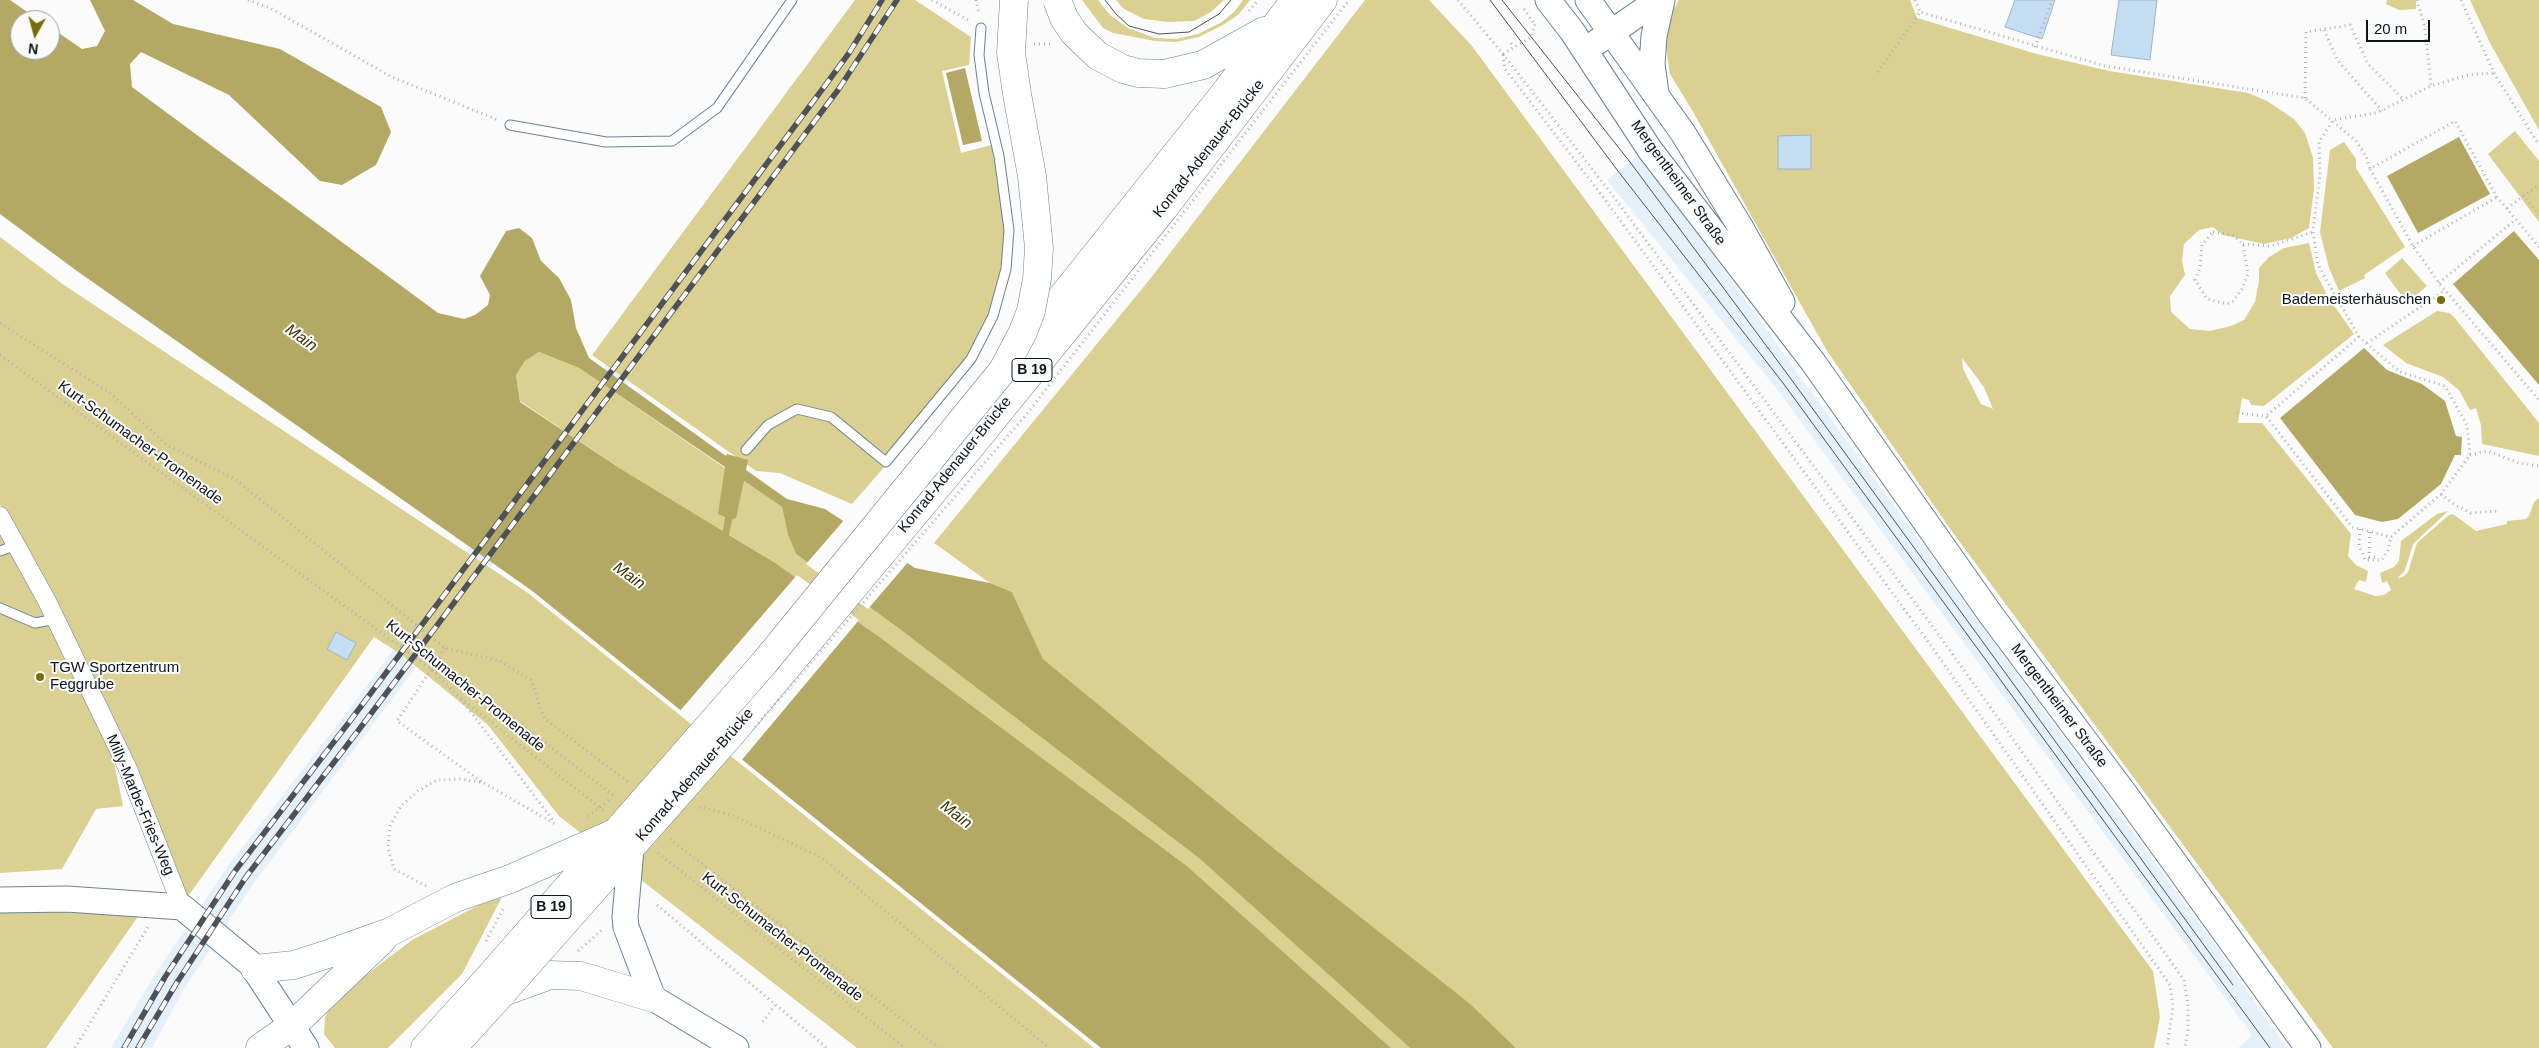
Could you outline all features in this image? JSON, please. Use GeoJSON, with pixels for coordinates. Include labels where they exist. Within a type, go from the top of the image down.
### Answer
{"type":"FeatureCollection","features":[{"type":"Feature","properties":{"kind":"main road"},"geometry":{"type":"LineString","coordinates":[[1003,370],[1023,332],[1031,311],[1037,279],[1039,248],[1032,176],[1016,94],[1011,53],[1014,0]]}},
{"type":"Feature","properties":{"kind":"main road"},"geometry":{"type":"LineString","coordinates":[[1058,0],[1064,18],[1074,33],[1098,56],[1124,69],[1152,75],[1186,70],[1203,65],[1237,48],[1276,24]]}},
{"type":"Feature","properties":{"kind":"main road","name":"B 19"},"geometry":{"type":"LineString","coordinates":[[1003,370],[1224,94],[1295,0]]}},
{"type":"Feature","properties":{"kind":"main road","name":"Konrad-Adenauer-Brücke"},"geometry":{"type":"LineString","coordinates":[[628,836],[972,446],[1164,208],[1323,0]]}},
{"type":"Feature","properties":{"kind":"main road"},"geometry":{"type":"LineString","coordinates":[[1578,41],[1603,11],[1647,8],[1651,0]]}},
{"type":"Feature","properties":{"kind":"main road"},"geometry":{"type":"LineString","coordinates":[[1656,95],[1652,64],[1654,36],[1662,0]]}},
{"type":"Feature","properties":{"kind":"main road","name":"Mergentheimer Straße"},"geometry":{"type":"LineString","coordinates":[[1545,11],[1578,41],[1650,150],[1813,362],[1991,615],[2125,794],[2308,1048]]}},
{"type":"Feature","properties":{"kind":"main road","name":"Mergentheimer Straße"},"geometry":{"type":"LineString","coordinates":[[1603,11],[1656,95],[1683,133],[1741,228],[1789,313],[1813,362]]}},
{"type":"Feature","properties":{"kind":"main road","name":"Konrad-Adenauer-Brücke"},"geometry":{"type":"LineString","coordinates":[[628,836],[765,662],[1003,370]]}},
{"type":"Feature","properties":{"kind":"main road"},"geometry":{"type":"LineString","coordinates":[[255,969],[305,962],[390,932],[455,898],[628,836],[625,917],[617,926],[653,998]]}},
{"type":"Feature","properties":{"kind":"main road","name":"B 19"},"geometry":{"type":"LineString","coordinates":[[452,1048],[503,992],[628,836]]}},
{"type":"Feature","properties":{"kind":"main road","name":"B 19"},"geometry":{"type":"LineString","coordinates":[[424,1048],[628,836]]}},
{"type":"Feature","properties":{"kind":"main road"},"geometry":{"type":"LineString","coordinates":[[0,900],[67,899],[171,906],[227,942],[255,969],[299,1037]]}},
{"type":"Feature","properties":{"kind":"main road"},"geometry":{"type":"LineString","coordinates":[[260,1048],[299,1037],[390,932]]}},
{"type":"Feature","properties":{"kind":"main road"},"geometry":{"type":"LineString","coordinates":[[503,992],[550,974],[591,979],[653,998],[736,1048]]}},
{"type":"Feature","properties":{"kind":"street","name":"Milly-Marbe-Fries-Weg"},"geometry":{"type":"LineString","coordinates":[[0,516],[8,548],[56,619],[128,769],[171,906]]}},
{"type":"Feature","properties":{"kind":"lane"},"geometry":{"type":"LineString","coordinates":[[510,125],[606,142],[672,141],[716,108],[792,0]]}},
{"type":"Feature","properties":{"kind":"lane"},"geometry":{"type":"LineString","coordinates":[[746,450],[768,425],[798,408],[831,417],[886,462],[971,359],[993,316],[1006,269],[1009,230],[999,156],[984,93],[980,54],[981,28]]}},
{"type":"Feature","properties":{"kind":"lane"},"geometry":{"type":"LineString","coordinates":[[0,608],[35,623],[56,619]]}},
{"type":"Feature","properties":{"kind":"path"},"geometry":{"type":"LineString","coordinates":[[248,0],[270,8],[392,77],[510,125]]}},
{"type":"Feature","properties":{"kind":"path"},"geometry":{"type":"LineString","coordinates":[[932,0],[981,28]]}},
{"type":"Feature","properties":{"kind":"path"},"geometry":{"type":"LineString","coordinates":[[1247,12],[1258,0]]}},
{"type":"Feature","properties":{"kind":"path"},"geometry":{"type":"LineString","coordinates":[[753,729],[1026,415],[1349,0]]}},
{"type":"Feature","properties":{"kind":"path"},"geometry":{"type":"LineString","coordinates":[[1458,0],[1503,54],[1610,192],[1933,628],[2184,980],[2188,1005],[2188,1030],[2185,1048]]}},
{"type":"Feature","properties":{"kind":"path"},"geometry":{"type":"LineString","coordinates":[[1915,0],[1920,12]]}},
{"type":"Feature","properties":{"kind":"path"},"geometry":{"type":"LineString","coordinates":[[2035,47],[2052,0]]}},
{"type":"Feature","properties":{"kind":"path"},"geometry":{"type":"LineString","coordinates":[[2417,0],[2425,28],[2431,86]]}},
{"type":"Feature","properties":{"kind":"path"},"geometry":{"type":"LineString","coordinates":[[2461,0],[2494,73],[2539,144]]}},
{"type":"Feature","properties":{"kind":"path"},"geometry":{"type":"LineString","coordinates":[[1524,9],[1535,25]]}},
{"type":"Feature","properties":{"kind":"path"},"geometry":{"type":"LineString","coordinates":[[1503,54],[1531,37],[1535,25],[1545,11]]}},
{"type":"Feature","properties":{"kind":"path"},"geometry":{"type":"LineString","coordinates":[[1920,12],[2105,66],[2305,98],[2356,141],[2366,156],[2370,169],[2413,246],[2444,291],[2539,400]]}},
{"type":"Feature","properties":{"kind":"path"},"geometry":{"type":"LineString","coordinates":[[1878,72],[1920,12]]}},
{"type":"Feature","properties":{"kind":"path"},"geometry":{"type":"LineString","coordinates":[[2305,98],[2306,32],[2350,25],[2368,64],[2404,100]]}},
{"type":"Feature","properties":{"kind":"path"},"geometry":{"type":"LineString","coordinates":[[2324,30],[2338,61],[2382,111]]}},
{"type":"Feature","properties":{"kind":"path"},"geometry":{"type":"LineString","coordinates":[[1032,43],[1056,44]]}},
{"type":"Feature","properties":{"kind":"path"},"geometry":{"type":"LineString","coordinates":[[1511,43],[1514,47]]}},
{"type":"Feature","properties":{"kind":"path"},"geometry":{"type":"LineString","coordinates":[[1503,54],[1505,69],[1603,197],[1930,643],[2170,985],[2173,1006],[2167,1048]]}},
{"type":"Feature","properties":{"kind":"path"},"geometry":{"type":"LineString","coordinates":[[2470,455],[2467,425],[2445,386],[2400,372],[2359,337],[2318,265],[2313,232],[2320,174],[2319,142],[2333,120],[2382,111],[2431,86],[2468,75],[2494,73]]}},
{"type":"Feature","properties":{"kind":"path"},"geometry":{"type":"LineString","coordinates":[[2370,169],[2455,121],[2497,196],[2539,247]]}},
{"type":"Feature","properties":{"kind":"path"},"geometry":{"type":"LineString","coordinates":[[2507,208],[2539,185]]}},
{"type":"Feature","properties":{"kind":"path"},"geometry":{"type":"LineString","coordinates":[[2413,246],[2497,196]]}},
{"type":"Feature","properties":{"kind":"path"},"geometry":{"type":"LineString","coordinates":[[2523,196],[2539,216]]}},
{"type":"Feature","properties":{"kind":"path"},"geometry":{"type":"LineString","coordinates":[[2439,283],[2515,220]]}},
{"type":"Feature","properties":{"kind":"path"},"geometry":{"type":"LineString","coordinates":[[2242,244],[2248,274],[2242,289],[2233,301],[2226,304],[2216,303],[2207,298],[2195,280],[2200,268],[2202,245],[2214,232],[2233,235],[2242,244],[2271,246],[2313,232]]}},
{"type":"Feature","properties":{"kind":"path"},"geometry":{"type":"LineString","coordinates":[[2367,343],[2444,291]]}},
{"type":"Feature","properties":{"kind":"path"},"geometry":{"type":"LineString","coordinates":[[0,323],[110,393],[167,445],[236,480],[444,648],[500,661],[531,680],[544,718],[629,783]]}},
{"type":"Feature","properties":{"kind":"path"},"geometry":{"type":"LineString","coordinates":[[2237,414],[2266,416],[2359,337]]}},
{"type":"Feature","properties":{"kind":"path","name":"Kurt-Schumacher-Promenade"},"geometry":{"type":"LineString","coordinates":[[0,355],[431,669],[458,694],[628,836],[905,1048]]}},
{"type":"Feature","properties":{"kind":"path"},"geometry":{"type":"LineString","coordinates":[[2266,416],[2352,527],[2391,537]]}},
{"type":"Feature","properties":{"kind":"path"},"geometry":{"type":"LineString","coordinates":[[2360,530],[2359,545],[2365,560],[2382,560],[2388,550],[2391,537],[2441,494],[2470,455],[2488,451],[2519,462],[2539,466]]}},
{"type":"Feature","properties":{"kind":"path"},"geometry":{"type":"LineString","coordinates":[[2441,494],[2455,505],[2471,513],[2498,511]]}},
{"type":"Feature","properties":{"kind":"path"},"geometry":{"type":"LineString","coordinates":[[2370,532],[2369,557],[2375,557]]}},
{"type":"Feature","properties":{"kind":"path"},"geometry":{"type":"LineString","coordinates":[[444,648],[397,721],[484,783],[555,824],[458,694]]}},
{"type":"Feature","properties":{"kind":"path"},"geometry":{"type":"LineString","coordinates":[[431,669],[516,720],[617,797],[580,821]]}},
{"type":"Feature","properties":{"kind":"path"},"geometry":{"type":"LineString","coordinates":[[623,789],[635,776]]}},
{"type":"Feature","properties":{"kind":"path"},"geometry":{"type":"LineString","coordinates":[[429,887],[394,869],[388,848],[390,826],[401,806],[418,790],[437,780],[461,778],[484,783]]}},
{"type":"Feature","properties":{"kind":"path"},"geometry":{"type":"LineString","coordinates":[[693,806],[732,815],[822,858],[1049,1048]]}},
{"type":"Feature","properties":{"kind":"path"},"geometry":{"type":"LineString","coordinates":[[665,835],[939,1048]]}},
{"type":"Feature","properties":{"kind":"path"},"geometry":{"type":"LineString","coordinates":[[484,946],[508,898],[510,879]]}},
{"type":"Feature","properties":{"kind":"path"},"geometry":{"type":"LineString","coordinates":[[657,905],[827,1048]]}},
{"type":"Feature","properties":{"kind":"path"},"geometry":{"type":"LineString","coordinates":[[76,1048],[171,906]]}},
{"type":"Feature","properties":{"kind":"path"},"geometry":{"type":"LineString","coordinates":[[559,974],[560,968],[617,926]]}},
{"type":"Feature","properties":{"kind":"path"},"geometry":{"type":"LineString","coordinates":[[763,1022],[775,1005]]}},
{"type":"Feature","properties":{"kind":"shaded area"},"geometry":{"type":"Polygon","coordinates":[[[855,0],[915,0],[971,37],[969,65],[942,71],[961,153],[999,143],[1013,230],[1010,273],[997,316],[975,358],[954,387],[852,504],[780,473],[756,471],[592,355],[855,0]]]}},
{"type":"Feature","properties":{"kind":"shaded area"},"geometry":{"type":"Polygon","coordinates":[[[1082,0],[1098,0],[1110,15],[1128,28],[1155,38],[1176,39],[1198,34],[1222,22],[1235,11],[1243,0],[1250,0],[1238,15],[1223,25],[1199,37],[1176,42],[1155,41],[1113,33],[1103,28],[1082,0]]]}},
{"type":"Feature","properties":{"kind":"shaded area"},"geometry":{"type":"Polygon","coordinates":[[[1116,0],[1224,0],[1211,12],[1194,21],[1168,22],[1144,19],[1124,9],[1116,0]]]}},
{"type":"Feature","properties":{"kind":"shaded area"},"geometry":{"type":"Polygon","coordinates":[[[1365,0],[1429,0],[1472,46],[2153,971],[2160,1017],[2154,1048],[1516,1048],[1468,1003],[1287,859],[1043,659],[1012,592],[990,583],[934,543],[1150,279],[1365,0]]]}},
{"type":"Feature","properties":{"kind":"shaded area"},"geometry":{"type":"Polygon","coordinates":[[[1679,0],[1910,0],[1917,18],[2037,54],[2109,71],[2248,93],[2267,101],[2294,119],[2305,133],[2313,158],[2314,189],[2309,228],[2291,238],[2264,244],[2223,235],[2213,227],[2199,230],[2184,244],[2182,260],[2185,275],[2170,296],[2171,312],[2190,329],[2210,331],[2231,326],[2244,320],[2255,302],[2259,281],[2259,268],[2269,257],[2284,248],[2309,243],[2316,273],[2328,297],[2354,334],[2264,406],[2251,405],[2249,400],[2242,398],[2238,423],[2262,423],[2351,534],[2348,556],[2356,565],[2368,571],[2366,582],[2359,580],[2354,589],[2375,596],[2384,595],[2391,590],[2387,581],[2382,583],[2380,573],[2394,567],[2399,561],[2401,541],[2437,514],[2448,511],[2413,544],[2405,570],[2398,578],[2403,577],[2408,572],[2417,543],[2449,515],[2453,514],[2476,531],[2507,524],[2507,521],[2526,519],[2534,502],[2539,498],[2539,1048],[2333,1048],[1951,530],[1827,351],[1670,74],[1665,42],[1669,17],[1679,0]],[[1962,358],[1963,369],[1981,404],[1993,409],[1984,387],[1962,358]]]}},
{"type":"Feature","properties":{"kind":"shaded area"},"geometry":{"type":"Polygon","coordinates":[[[2387,0],[2416,0],[2416,9],[2399,10],[2386,4],[2387,0]]]}},
{"type":"Feature","properties":{"kind":"shaded area"},"geometry":{"type":"Polygon","coordinates":[[[2470,0],[2539,0],[2539,130],[2490,43],[2470,0]]]}},
{"type":"Feature","properties":{"kind":"shaded area"},"geometry":{"type":"Polygon","coordinates":[[[819,78],[845,95],[254,883],[184,989],[152,1048],[111,1048],[157,971],[228,866],[344,716],[819,78]]]}},
{"type":"Feature","properties":{"kind":"shaded area"},"geometry":{"type":"Polygon","coordinates":[[[2515,131],[2539,161],[2539,222],[2488,154],[2515,131]]]}},
{"type":"Feature","properties":{"kind":"shaded area"},"geometry":{"type":"Polygon","coordinates":[[[2344,142],[2356,159],[2356,168],[2405,247],[2364,275],[2365,278],[2339,291],[2329,268],[2320,232],[2330,150],[2344,142]]]}},
{"type":"Feature","properties":{"kind":"shaded area"},"geometry":{"type":"Polygon","coordinates":[[[1641,153],[1798,374],[2218,949],[2287,1048],[2238,1048],[2252,1035],[1776,388],[1607,180],[1641,153]]]}},
{"type":"Feature","properties":{"kind":"shaded area"},"geometry":{"type":"Polygon","coordinates":[[[0,237],[64,285],[528,593],[1094,1048],[857,1048],[559,816],[488,725],[402,655],[374,637],[186,899],[137,766],[52,598],[0,504],[0,237]]]}},
{"type":"Feature","properties":{"kind":"shaded area"},"geometry":{"type":"Polygon","coordinates":[[[2402,258],[2427,286],[2407,303],[2385,273],[2402,258]]]}},
{"type":"Feature","properties":{"kind":"shaded area"},"geometry":{"type":"Polygon","coordinates":[[[2437,311],[2449,313],[2454,317],[2539,423],[2539,456],[2482,444],[2481,425],[2476,408],[2470,410],[2459,390],[2443,377],[2406,363],[2383,345],[2437,311]]]}},
{"type":"Feature","properties":{"kind":"shaded area"},"geometry":{"type":"Polygon","coordinates":[[[539,352],[579,368],[782,507],[788,535],[796,554],[897,627],[1200,859],[1410,1048],[1391,1048],[1187,866],[885,641],[774,562],[621,469],[520,401],[516,375],[525,361],[539,352]]]}},
{"type":"Feature","properties":{"kind":"shaded area","name":"TGW Sportzentrum Feggrube"},"geometry":{"type":"Polygon","coordinates":[[[0,526],[110,743],[123,806],[96,809],[62,869],[0,873],[0,526]]]}},
{"type":"Feature","properties":{"kind":"shaded area"},"geometry":{"type":"Polygon","coordinates":[[[502,897],[462,974],[388,1048],[335,1048],[324,1034],[325,1018],[332,1001],[412,940],[479,905],[502,897]]]}},
{"type":"Feature","properties":{"kind":"shaded area"},"geometry":{"type":"Polygon","coordinates":[[[66,909],[139,915],[46,1048],[0,1048],[0,911],[66,909]]]}},
{"type":"Feature","properties":{"kind":"water","name":"Main"},"geometry":{"type":"Polygon","coordinates":[[[0,0],[10,0],[24,10],[10,10],[10,60],[60,60],[60,34],[82,49],[97,46],[105,31],[90,0],[133,0],[173,24],[280,49],[381,107],[391,132],[376,165],[342,185],[320,181],[229,95],[141,52],[130,64],[132,87],[438,313],[464,319],[475,315],[488,305],[490,295],[480,276],[506,231],[519,228],[532,238],[541,261],[559,278],[571,300],[576,328],[589,358],[726,456],[727,454],[748,460],[746,470],[787,499],[825,509],[915,568],[990,583],[1012,592],[1043,659],[1287,859],[1469,1003],[1516,1048],[1410,1048],[1200,859],[897,627],[796,554],[788,535],[782,507],[744,481],[736,518],[732,519],[729,535],[774,562],[885,641],[1187,866],[1391,1048],[1101,1048],[531,590],[77,271],[0,214],[0,0]],[[539,352],[525,361],[516,375],[520,402],[621,469],[723,531],[725,517],[718,514],[725,467],[579,368],[539,352]]]}},
{"type":"Feature","properties":{"kind":"water"},"geometry":{"type":"Polygon","coordinates":[[[965,68],[982,141],[963,145],[946,73],[965,68]]]}},
{"type":"Feature","properties":{"kind":"water"},"geometry":{"type":"Polygon","coordinates":[[[2459,137],[2490,194],[2418,233],[2387,176],[2459,137]]]}},
{"type":"Feature","properties":{"kind":"water"},"geometry":{"type":"Polygon","coordinates":[[[2514,231],[2539,260],[2539,385],[2453,284],[2514,231]]]}},
{"type":"Feature","properties":{"kind":"water"},"geometry":{"type":"Polygon","coordinates":[[[2364,348],[2387,370],[2422,384],[2445,401],[2456,436],[2462,437],[2461,455],[2455,455],[2441,484],[2398,519],[2382,522],[2355,515],[2280,418],[2364,348]]]}},
{"type":"Feature","properties":{"kind":"pier"},"geometry":{"type":"Polygon","coordinates":[[[845,519],[909,561],[868,609],[806,564],[845,519]]]}},
{"type":"Feature","properties":{"kind":"pier"},"geometry":{"type":"Polygon","coordinates":[[[797,575],[859,620],[741,761],[679,712],[797,575]]]}},
{"type":"Feature","properties":{"kind":"building"},"geometry":{"type":"Polygon","coordinates":[[[2015,0],[2055,0],[2042,39],[2005,27],[2015,0]]]}},
{"type":"Feature","properties":{"kind":"building"},"geometry":{"type":"Polygon","coordinates":[[[2119,0],[2157,0],[2150,60],[2111,55],[2119,0]]]}},
{"type":"Feature","properties":{"kind":"building"},"geometry":{"type":"Polygon","coordinates":[[[1811,135],[1811,169],[1778,169],[1778,136],[1811,135]]]}},
{"type":"Feature","properties":{"kind":"building"},"geometry":{"type":"Polygon","coordinates":[[[336,632],[356,643],[347,660],[327,649],[336,632]]]}},
{"type":"Feature","properties":{"kind":"tram line"},"geometry":{"type":"LineString","coordinates":[[1105,0],[1129,26],[1159,34],[1189,32],[1219,14],[1231,0]]}},
{"type":"Feature","properties":{"kind":"tram line"},"geometry":{"type":"LineString","coordinates":[[1490,0],[1618,171],[1783,383],[2270,1048]]}},
{"type":"Feature","properties":{"kind":"tram line"},"geometry":{"type":"LineString","coordinates":[[1502,0],[1630,162],[1791,379],[2233,985]]}},
{"type":"Feature","properties":{"kind":"railway"},"geometry":{"type":"LineString","coordinates":[[124,1048],[165,977],[235,871],[350,721],[827,83],[849,53],[882,0]]}},
{"type":"Feature","properties":{"kind":"railway"},"geometry":{"type":"LineString","coordinates":[[138,1048],[176,984],[246,877],[361,727],[838,90],[897,0]]}},
{"type":"Feature","properties":{"kind":"place","name":"Bademeisterhäuschen"},"geometry":{"type":"Point","coordinates":[2441,300]}},
{"type":"Feature","properties":{"kind":"place","name":"TGW Sportzentrum Feggrube"},"geometry":{"type":"Point","coordinates":[40,677]}}]}
